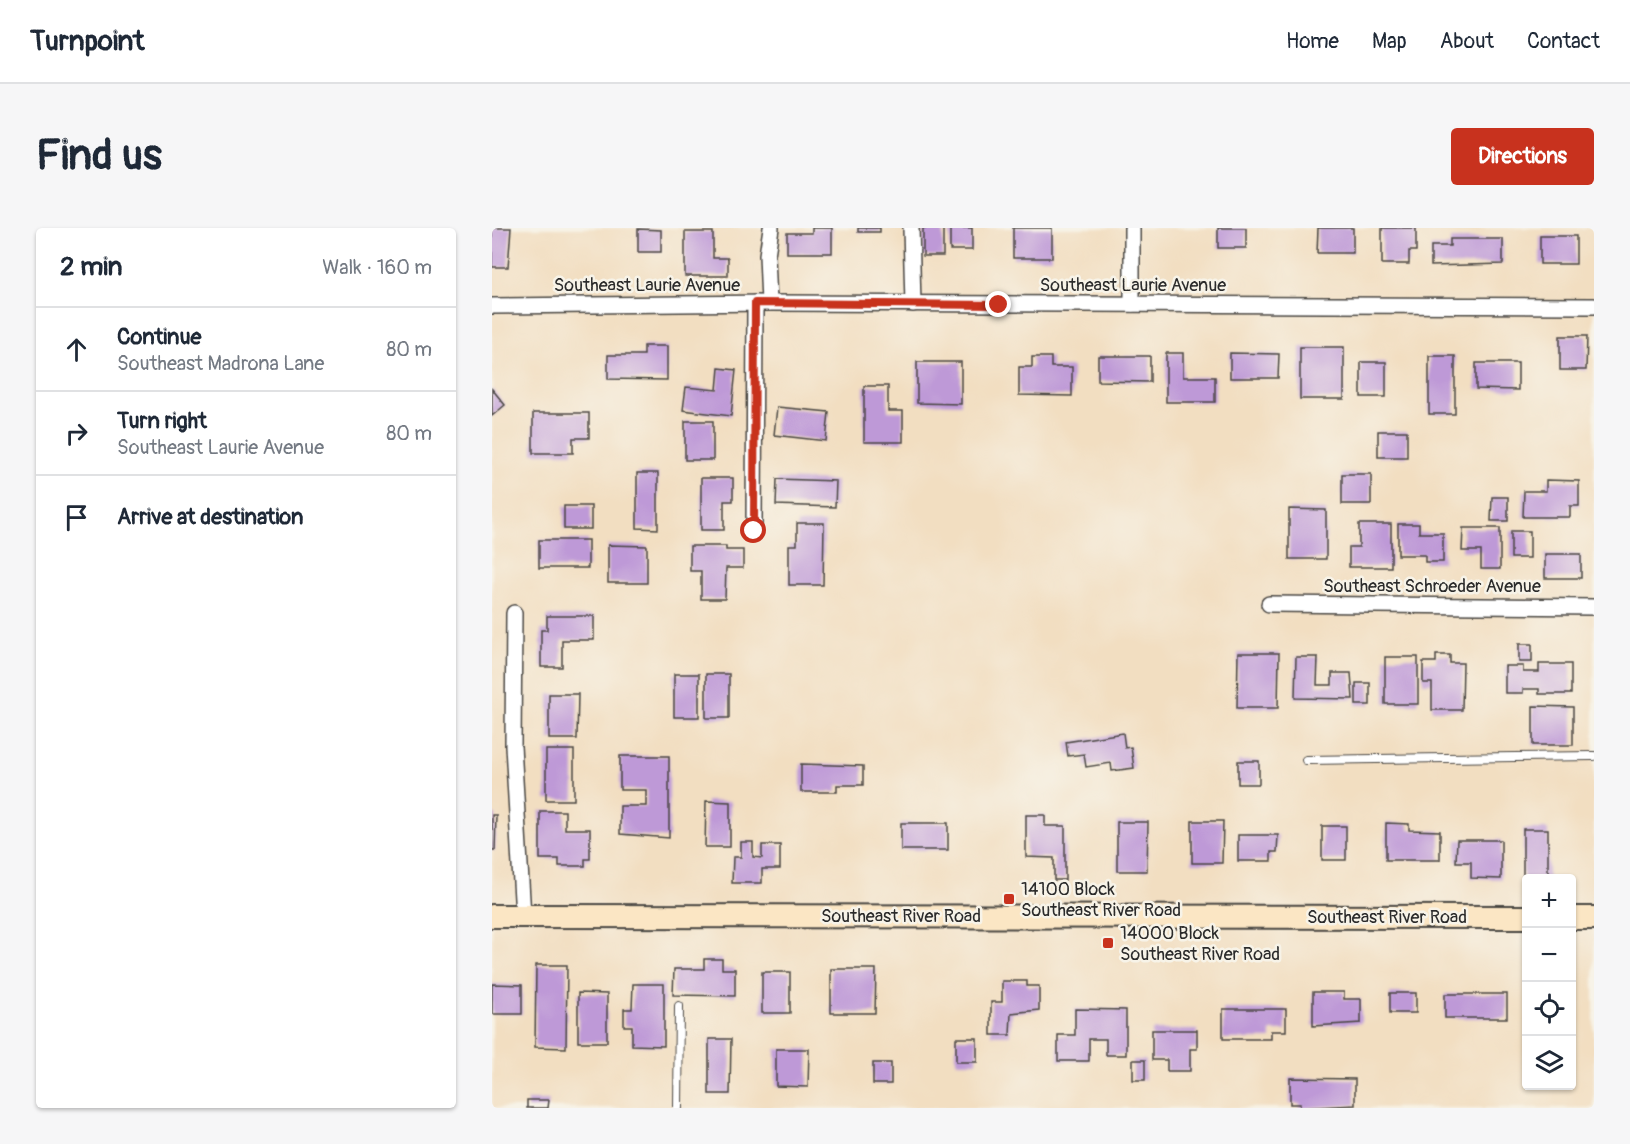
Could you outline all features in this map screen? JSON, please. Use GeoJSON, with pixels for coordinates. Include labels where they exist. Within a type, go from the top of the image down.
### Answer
{"type":"FeatureCollection","features":[{"type":"Feature","properties":{"kind":"street"},"geometry":{"type":"LineString","coordinates":[[754,531],[762,303],[771,228]]}},
{"type":"Feature","properties":{"kind":"street"},"geometry":{"type":"LineString","coordinates":[[911,228],[913,304]]}},
{"type":"Feature","properties":{"kind":"street"},"geometry":{"type":"LineString","coordinates":[[1132,228],[1132,304]]}},
{"type":"Feature","properties":{"kind":"street","name":"Southeast Laurie Avenue"},"geometry":{"type":"LineString","coordinates":[[492,306],[762,303],[1594,306]]}},
{"type":"Feature","properties":{"kind":"street","name":"Southeast Schroeder Avenue"},"geometry":{"type":"LineString","coordinates":[[1269,604],[1594,607]]}},
{"type":"Feature","properties":{"kind":"street"},"geometry":{"type":"LineString","coordinates":[[514,613],[513,746],[523,916]]}},
{"type":"Feature","properties":{"kind":"street","name":"Southeast River Road"},"geometry":{"type":"LineString","coordinates":[[492,916],[1522,917]]}},
{"type":"Feature","properties":{"kind":"street"},"geometry":{"type":"LineString","coordinates":[[1576,918],[1594,918]]}},
{"type":"Feature","properties":{"kind":"lane"},"geometry":{"type":"LineString","coordinates":[[1306,760],[1594,756]]}},
{"type":"Feature","properties":{"kind":"lane"},"geometry":{"type":"LineString","coordinates":[[678,1108],[679,1006]]}},
{"type":"Feature","properties":{"kind":"building"},"geometry":{"type":"Polygon","coordinates":[[[492,228],[511,228],[508,267],[492,267],[492,228]]]}},
{"type":"Feature","properties":{"kind":"building"},"geometry":{"type":"Polygon","coordinates":[[[812,228],[832,228],[832,253],[787,253],[787,233],[812,233],[812,228]]]}},
{"type":"Feature","properties":{"kind":"building"},"geometry":{"type":"Polygon","coordinates":[[[858,228],[880,228],[880,232],[858,232],[858,228]]]}},
{"type":"Feature","properties":{"kind":"building"},"geometry":{"type":"Polygon","coordinates":[[[923,228],[943,228],[943,256],[923,256],[923,228]]]}},
{"type":"Feature","properties":{"kind":"building"},"geometry":{"type":"Polygon","coordinates":[[[950,228],[972,228],[972,250],[950,250],[950,228]]]}},
{"type":"Feature","properties":{"kind":"building"},"geometry":{"type":"Polygon","coordinates":[[[1013,228],[1052,228],[1052,258],[1013,258],[1013,228]]]}},
{"type":"Feature","properties":{"kind":"building"},"geometry":{"type":"Polygon","coordinates":[[[1218,228],[1246,228],[1246,248],[1218,248],[1218,228]]]}},
{"type":"Feature","properties":{"kind":"building"},"geometry":{"type":"Polygon","coordinates":[[[1318,228],[1353,228],[1353,253],[1317,253],[1318,228]]]}},
{"type":"Feature","properties":{"kind":"building"},"geometry":{"type":"Polygon","coordinates":[[[1382,228],[1416,228],[1416,251],[1409,251],[1409,264],[1382,264],[1382,228]]]}},
{"type":"Feature","properties":{"kind":"building"},"geometry":{"type":"Polygon","coordinates":[[[638,229],[661,230],[661,252],[638,252],[638,229]]]}},
{"type":"Feature","properties":{"kind":"building"},"geometry":{"type":"Polygon","coordinates":[[[685,232],[713,232],[713,258],[728,258],[728,276],[685,276],[685,232]]]}},
{"type":"Feature","properties":{"kind":"building"},"geometry":{"type":"Polygon","coordinates":[[[1540,236],[1576,236],[1576,264],[1540,264],[1540,236]]]}},
{"type":"Feature","properties":{"kind":"building"},"geometry":{"type":"Polygon","coordinates":[[[1450,239],[1503,239],[1503,264],[1431,266],[1431,246],[1450,246],[1450,239]]]}},
{"type":"Feature","properties":{"kind":"building"},"geometry":{"type":"Polygon","coordinates":[[[1560,336],[1587,336],[1586,370],[1560,370],[1560,336]]]}},
{"type":"Feature","properties":{"kind":"building"},"geometry":{"type":"Polygon","coordinates":[[[644,346],[667,346],[667,380],[608,379],[608,355],[644,355],[644,346]]]}},
{"type":"Feature","properties":{"kind":"building"},"geometry":{"type":"Polygon","coordinates":[[[1300,347],[1344,347],[1344,399],[1300,399],[1300,347]]]}},
{"type":"Feature","properties":{"kind":"building"},"geometry":{"type":"Polygon","coordinates":[[[1166,353],[1183,353],[1183,377],[1215,377],[1215,402],[1166,402],[1166,353]]]}},
{"type":"Feature","properties":{"kind":"building"},"geometry":{"type":"Polygon","coordinates":[[[1230,353],[1279,354],[1278,378],[1230,378],[1230,353]]]}},
{"type":"Feature","properties":{"kind":"building"},"geometry":{"type":"Polygon","coordinates":[[[1098,356],[1150,356],[1150,382],[1098,381],[1098,356]]]}},
{"type":"Feature","properties":{"kind":"building"},"geometry":{"type":"Polygon","coordinates":[[[1429,356],[1455,356],[1455,414],[1429,414],[1429,356]]]}},
{"type":"Feature","properties":{"kind":"building"},"geometry":{"type":"Polygon","coordinates":[[[1032,357],[1051,357],[1051,367],[1072,367],[1072,396],[1019,395],[1019,367],[1032,367],[1032,357]]]}},
{"type":"Feature","properties":{"kind":"building"},"geometry":{"type":"Polygon","coordinates":[[[917,362],[961,362],[961,404],[917,403],[917,362]]]}},
{"type":"Feature","properties":{"kind":"building"},"geometry":{"type":"Polygon","coordinates":[[[1361,362],[1386,362],[1386,397],[1361,397],[1361,362]]]}},
{"type":"Feature","properties":{"kind":"building"},"geometry":{"type":"Polygon","coordinates":[[[1476,363],[1518,363],[1518,390],[1476,389],[1476,363]]]}},
{"type":"Feature","properties":{"kind":"building"},"geometry":{"type":"Polygon","coordinates":[[[719,368],[736,370],[731,416],[683,410],[686,387],[717,390],[719,368]]]}},
{"type":"Feature","properties":{"kind":"building"},"geometry":{"type":"Polygon","coordinates":[[[864,386],[888,386],[888,411],[903,411],[903,442],[864,442],[864,386]]]}},
{"type":"Feature","properties":{"kind":"building"},"geometry":{"type":"Polygon","coordinates":[[[492,389],[505,405],[492,416],[492,389]]]}},
{"type":"Feature","properties":{"kind":"building"},"geometry":{"type":"Polygon","coordinates":[[[777,407],[829,412],[826,441],[774,435],[777,407]]]}},
{"type":"Feature","properties":{"kind":"building"},"geometry":{"type":"Polygon","coordinates":[[[533,413],[589,413],[589,438],[573,438],[573,453],[533,453],[533,413]]]}},
{"type":"Feature","properties":{"kind":"building"},"geometry":{"type":"Polygon","coordinates":[[[685,421],[713,421],[713,460],[685,460],[685,421]]]}},
{"type":"Feature","properties":{"kind":"building"},"geometry":{"type":"Polygon","coordinates":[[[1378,431],[1407,431],[1407,457],[1378,457],[1378,431]]]}},
{"type":"Feature","properties":{"kind":"building"},"geometry":{"type":"Polygon","coordinates":[[[637,473],[658,473],[658,529],[637,528],[637,473]]]}},
{"type":"Feature","properties":{"kind":"building"},"geometry":{"type":"Polygon","coordinates":[[[1342,474],[1371,474],[1371,504],[1342,504],[1342,474]]]}},
{"type":"Feature","properties":{"kind":"building"},"geometry":{"type":"Polygon","coordinates":[[[701,478],[733,478],[733,501],[724,501],[724,530],[701,530],[701,478]]]}},
{"type":"Feature","properties":{"kind":"building"},"geometry":{"type":"Polygon","coordinates":[[[777,479],[836,481],[835,507],[776,505],[777,479]]]}},
{"type":"Feature","properties":{"kind":"building"},"geometry":{"type":"Polygon","coordinates":[[[1546,480],[1579,481],[1579,506],[1570,506],[1570,517],[1523,517],[1524,491],[1546,491],[1546,480]]]}},
{"type":"Feature","properties":{"kind":"building"},"geometry":{"type":"Polygon","coordinates":[[[1492,497],[1508,497],[1508,521],[1491,521],[1492,497]]]}},
{"type":"Feature","properties":{"kind":"building"},"geometry":{"type":"Polygon","coordinates":[[[564,506],[591,506],[591,529],[564,529],[564,506]]]}},
{"type":"Feature","properties":{"kind":"building"},"geometry":{"type":"Polygon","coordinates":[[[1289,509],[1326,510],[1326,559],[1289,559],[1289,509]]]}},
{"type":"Feature","properties":{"kind":"building"},"geometry":{"type":"Polygon","coordinates":[[[797,523],[824,523],[823,585],[789,585],[789,545],[797,545],[797,523]]]}},
{"type":"Feature","properties":{"kind":"building"},"geometry":{"type":"Polygon","coordinates":[[[1359,524],[1391,524],[1391,567],[1349,567],[1349,547],[1359,547],[1359,524]]]}},
{"type":"Feature","properties":{"kind":"building"},"geometry":{"type":"Polygon","coordinates":[[[1398,524],[1419,524],[1419,533],[1443,533],[1443,562],[1425,562],[1425,555],[1398,555],[1398,524]]]}},
{"type":"Feature","properties":{"kind":"building"},"geometry":{"type":"Polygon","coordinates":[[[1463,528],[1500,528],[1500,569],[1481,569],[1481,551],[1462,551],[1463,528]]]}},
{"type":"Feature","properties":{"kind":"building"},"geometry":{"type":"Polygon","coordinates":[[[1511,531],[1530,531],[1530,558],[1511,558],[1511,531]]]}},
{"type":"Feature","properties":{"kind":"building"},"geometry":{"type":"Polygon","coordinates":[[[539,540],[588,540],[588,568],[539,568],[539,540]]]}},
{"type":"Feature","properties":{"kind":"building"},"geometry":{"type":"Polygon","coordinates":[[[608,545],[647,546],[647,583],[608,583],[608,545]]]}},
{"type":"Feature","properties":{"kind":"building"},"geometry":{"type":"Polygon","coordinates":[[[690,546],[726,546],[726,550],[743,550],[743,568],[726,568],[725,599],[701,599],[701,571],[690,571],[690,546]]]}},
{"type":"Feature","properties":{"kind":"building"},"geometry":{"type":"Polygon","coordinates":[[[1545,554],[1581,554],[1581,578],[1545,578],[1545,554]]]}},
{"type":"Feature","properties":{"kind":"building"},"geometry":{"type":"Polygon","coordinates":[[[547,616],[594,616],[594,640],[562,640],[562,667],[541,667],[541,630],[547,630],[547,616]]]}},
{"type":"Feature","properties":{"kind":"building"},"geometry":{"type":"Polygon","coordinates":[[[1519,644],[1532,644],[1532,662],[1519,662],[1519,644]]]}},
{"type":"Feature","properties":{"kind":"building"},"geometry":{"type":"Polygon","coordinates":[[[1238,653],[1279,653],[1278,708],[1237,708],[1238,653]]]}},
{"type":"Feature","properties":{"kind":"building"},"geometry":{"type":"Polygon","coordinates":[[[1436,655],[1450,655],[1450,663],[1463,663],[1462,710],[1432,710],[1432,683],[1423,683],[1423,662],[1436,662],[1436,655]]]}},
{"type":"Feature","properties":{"kind":"building"},"geometry":{"type":"Polygon","coordinates":[[[1296,657],[1318,657],[1317,685],[1332,685],[1332,673],[1351,673],[1353,699],[1295,698],[1296,657]]]}},
{"type":"Feature","properties":{"kind":"building"},"geometry":{"type":"Polygon","coordinates":[[[1385,657],[1418,657],[1418,704],[1385,704],[1385,657]]]}},
{"type":"Feature","properties":{"kind":"building"},"geometry":{"type":"Polygon","coordinates":[[[1539,664],[1571,664],[1571,694],[1539,694],[1539,689],[1523,689],[1523,693],[1505,693],[1505,666],[1523,666],[1523,672],[1539,672],[1539,664]]]}},
{"type":"Feature","properties":{"kind":"building"},"geometry":{"type":"Polygon","coordinates":[[[674,674],[699,674],[699,717],[674,717],[674,674]]]}},
{"type":"Feature","properties":{"kind":"building"},"geometry":{"type":"Polygon","coordinates":[[[706,674],[729,674],[729,718],[706,718],[706,674]]]}},
{"type":"Feature","properties":{"kind":"building"},"geometry":{"type":"Polygon","coordinates":[[[1356,683],[1370,683],[1370,705],[1356,705],[1356,683]]]}},
{"type":"Feature","properties":{"kind":"building"},"geometry":{"type":"Polygon","coordinates":[[[549,694],[578,694],[577,739],[549,739],[549,694]]]}},
{"type":"Feature","properties":{"kind":"building"},"geometry":{"type":"Polygon","coordinates":[[[1533,706],[1573,707],[1573,745],[1533,745],[1533,706]]]}},
{"type":"Feature","properties":{"kind":"building"},"geometry":{"type":"Polygon","coordinates":[[[1123,733],[1125,748],[1131,747],[1134,768],[1112,771],[1111,763],[1086,767],[1084,754],[1068,756],[1066,742],[1123,733]]]}},
{"type":"Feature","properties":{"kind":"building"},"geometry":{"type":"Polygon","coordinates":[[[546,750],[574,750],[574,800],[546,800],[546,750]]]}},
{"type":"Feature","properties":{"kind":"building"},"geometry":{"type":"Polygon","coordinates":[[[620,756],[669,756],[669,838],[620,834],[620,806],[646,806],[646,790],[620,790],[620,756]]]}},
{"type":"Feature","properties":{"kind":"building"},"geometry":{"type":"Polygon","coordinates":[[[1238,761],[1259,761],[1259,784],[1238,784],[1238,761]]]}},
{"type":"Feature","properties":{"kind":"building"},"geometry":{"type":"Polygon","coordinates":[[[801,764],[863,766],[863,785],[837,785],[837,792],[801,792],[801,764]]]}},
{"type":"Feature","properties":{"kind":"building"},"geometry":{"type":"Polygon","coordinates":[[[706,801],[730,802],[730,847],[705,847],[706,801]]]}},
{"type":"Feature","properties":{"kind":"building"},"geometry":{"type":"Polygon","coordinates":[[[540,811],[565,811],[565,829],[590,829],[590,859],[585,859],[585,866],[559,866],[559,859],[540,859],[540,811]]]}},
{"type":"Feature","properties":{"kind":"building"},"geometry":{"type":"Polygon","coordinates":[[[492,815],[496,815],[495,850],[492,850],[492,815]]]}},
{"type":"Feature","properties":{"kind":"building"},"geometry":{"type":"Polygon","coordinates":[[[1026,815],[1045,815],[1045,826],[1065,826],[1065,880],[1054,880],[1054,858],[1026,857],[1026,815]]]}},
{"type":"Feature","properties":{"kind":"building"},"geometry":{"type":"Polygon","coordinates":[[[1192,821],[1223,821],[1222,863],[1192,863],[1192,821]]]}},
{"type":"Feature","properties":{"kind":"building"},"geometry":{"type":"Polygon","coordinates":[[[1117,822],[1148,822],[1147,871],[1117,871],[1117,822]]]}},
{"type":"Feature","properties":{"kind":"building"},"geometry":{"type":"Polygon","coordinates":[[[901,823],[948,823],[948,850],[901,850],[901,823]]]}},
{"type":"Feature","properties":{"kind":"building"},"geometry":{"type":"Polygon","coordinates":[[[1386,823],[1409,824],[1409,830],[1440,831],[1440,860],[1386,860],[1386,823]]]}},
{"type":"Feature","properties":{"kind":"building"},"geometry":{"type":"Polygon","coordinates":[[[1322,826],[1346,826],[1346,860],[1322,860],[1322,826]]]}},
{"type":"Feature","properties":{"kind":"building"},"geometry":{"type":"Polygon","coordinates":[[[1523,829],[1548,829],[1548,874],[1523,874],[1523,829]]]}},
{"type":"Feature","properties":{"kind":"building"},"geometry":{"type":"Polygon","coordinates":[[[1238,835],[1278,835],[1277,852],[1271,852],[1271,861],[1238,861],[1238,835]]]}},
{"type":"Feature","properties":{"kind":"building"},"geometry":{"type":"Polygon","coordinates":[[[1457,840],[1501,840],[1501,879],[1471,878],[1471,862],[1456,862],[1457,840]]]}},
{"type":"Feature","properties":{"kind":"building"},"geometry":{"type":"Polygon","coordinates":[[[741,842],[753,842],[753,857],[762,858],[762,845],[780,845],[780,869],[762,869],[762,883],[732,883],[733,857],[741,857],[741,842]]]}},
{"type":"Feature","properties":{"kind":"building"},"geometry":{"type":"Polygon","coordinates":[[[704,959],[722,959],[722,969],[735,969],[735,996],[673,995],[674,969],[704,969],[704,959]]]}},
{"type":"Feature","properties":{"kind":"building"},"geometry":{"type":"Polygon","coordinates":[[[536,965],[567,965],[566,1048],[535,1047],[536,965]]]}},
{"type":"Feature","properties":{"kind":"building"},"geometry":{"type":"Polygon","coordinates":[[[831,969],[876,969],[875,1013],[831,1013],[831,969]]]}},
{"type":"Feature","properties":{"kind":"building"},"geometry":{"type":"Polygon","coordinates":[[[762,972],[790,972],[790,1013],[762,1013],[762,972]]]}},
{"type":"Feature","properties":{"kind":"building"},"geometry":{"type":"Polygon","coordinates":[[[1002,981],[1027,981],[1027,986],[1039,986],[1039,1010],[1011,1013],[1010,1035],[991,1035],[991,1002],[1002,1002],[1002,981]]]}},
{"type":"Feature","properties":{"kind":"building"},"geometry":{"type":"Polygon","coordinates":[[[492,984],[522,985],[522,1014],[492,1014],[492,984]]]}},
{"type":"Feature","properties":{"kind":"building"},"geometry":{"type":"Polygon","coordinates":[[[633,984],[664,984],[664,1046],[632,1045],[632,1026],[624,1026],[624,1009],[632,1009],[633,984]]]}},
{"type":"Feature","properties":{"kind":"building"},"geometry":{"type":"Polygon","coordinates":[[[1313,992],[1344,992],[1344,999],[1361,999],[1361,1023],[1313,1026],[1313,992]]]}},
{"type":"Feature","properties":{"kind":"building"},"geometry":{"type":"Polygon","coordinates":[[[578,993],[607,994],[607,1042],[578,1042],[578,993]]]}},
{"type":"Feature","properties":{"kind":"building"},"geometry":{"type":"Polygon","coordinates":[[[1390,993],[1416,993],[1416,1013],[1390,1013],[1390,993]]]}},
{"type":"Feature","properties":{"kind":"building"},"geometry":{"type":"Polygon","coordinates":[[[1445,994],[1507,994],[1507,1018],[1445,1018],[1445,994]]]}},
{"type":"Feature","properties":{"kind":"building"},"geometry":{"type":"Polygon","coordinates":[[[1075,1009],[1126,1010],[1126,1055],[1106,1055],[1106,1039],[1089,1039],[1089,1061],[1058,1061],[1058,1035],[1075,1035],[1075,1009]]]}},
{"type":"Feature","properties":{"kind":"building"},"geometry":{"type":"Polygon","coordinates":[[[1223,1009],[1286,1009],[1286,1031],[1271,1031],[1271,1039],[1223,1039],[1223,1009]]]}},
{"type":"Feature","properties":{"kind":"building"},"geometry":{"type":"Polygon","coordinates":[[[1152,1030],[1197,1030],[1197,1049],[1190,1049],[1190,1071],[1167,1071],[1167,1060],[1152,1060],[1152,1030]]]}},
{"type":"Feature","properties":{"kind":"building"},"geometry":{"type":"Polygon","coordinates":[[[956,1038],[977,1038],[977,1062],[956,1062],[956,1038]]]}},
{"type":"Feature","properties":{"kind":"building"},"geometry":{"type":"Polygon","coordinates":[[[709,1039],[731,1039],[730,1094],[709,1094],[709,1039]]]}},
{"type":"Feature","properties":{"kind":"building"},"geometry":{"type":"Polygon","coordinates":[[[776,1049],[809,1049],[808,1087],[776,1086],[776,1049]]]}},
{"type":"Feature","properties":{"kind":"building"},"geometry":{"type":"Polygon","coordinates":[[[1133,1060],[1145,1060],[1145,1080],[1133,1080],[1133,1060]]]}},
{"type":"Feature","properties":{"kind":"building"},"geometry":{"type":"Polygon","coordinates":[[[873,1063],[891,1063],[891,1084],[873,1084],[873,1063]]]}},
{"type":"Feature","properties":{"kind":"building"},"geometry":{"type":"Polygon","coordinates":[[[1290,1078],[1355,1079],[1355,1105],[1300,1108],[1300,1104],[1290,1104],[1290,1078]]]}},
{"type":"Feature","properties":{"kind":"building"},"geometry":{"type":"Polygon","coordinates":[[[527,1100],[549,1100],[548,1108],[527,1108],[527,1100]]]}},
{"type":"Feature","properties":{"kind":"place","name":"14100 Block Southeast River Road"},"geometry":{"type":"Point","coordinates":[1009,899]}},
{"type":"Feature","properties":{"kind":"place","name":"14000 Block Southeast River Road"},"geometry":{"type":"Point","coordinates":[1108,943]}},
{"type":"Feature","properties":{"kind":"route"},"geometry":{"type":"LineString","coordinates":[[754,531],[755,303],[999,305]]}}]}
